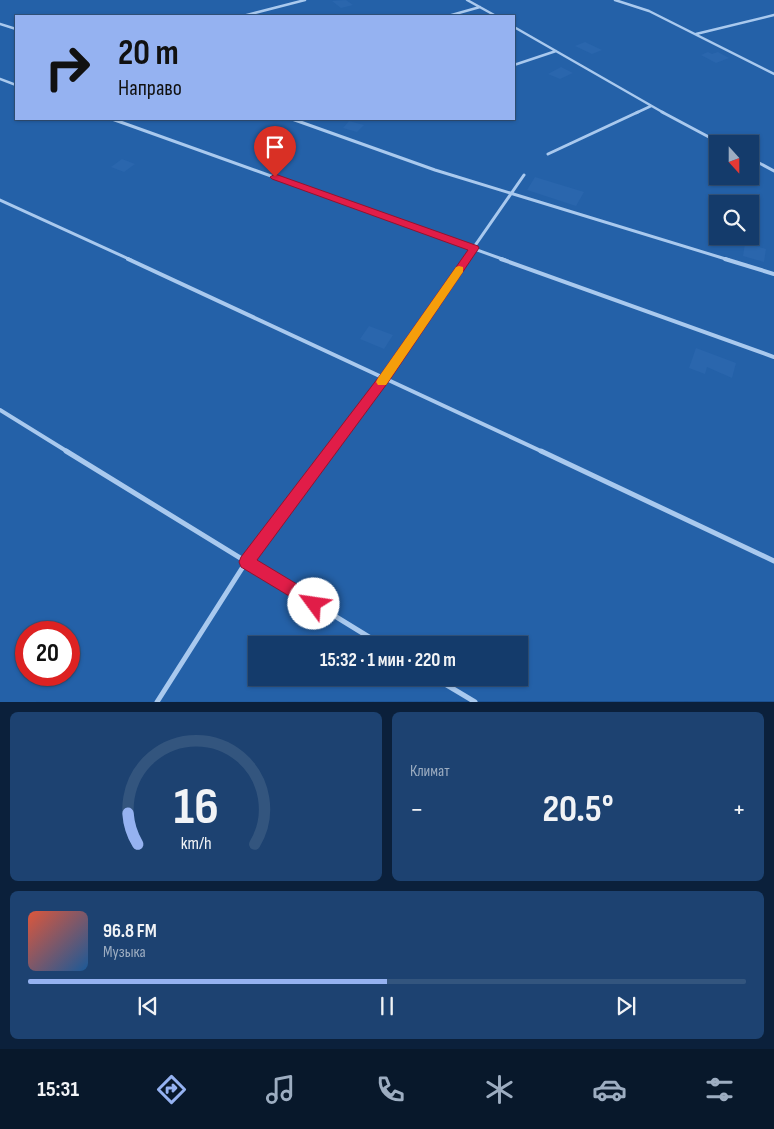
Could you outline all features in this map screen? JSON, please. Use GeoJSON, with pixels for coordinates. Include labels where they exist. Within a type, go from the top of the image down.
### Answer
{"type":"FeatureCollection","features":[{"type":"Feature","properties":{"kind":"lane"},"geometry":{"type":"LineString","coordinates":[[247,15],[305,0]]}},
{"type":"Feature","properties":{"kind":"lane"},"geometry":{"type":"LineString","coordinates":[[467,0],[494,15]]}},
{"type":"Feature","properties":{"kind":"lane"},"geometry":{"type":"LineString","coordinates":[[614,0],[650,11],[774,74]]}},
{"type":"Feature","properties":{"kind":"lane"},"geometry":{"type":"LineString","coordinates":[[452,15],[480,7]]}},
{"type":"Feature","properties":{"kind":"lane"},"geometry":{"type":"LineString","coordinates":[[696,34],[774,15]]}},
{"type":"Feature","properties":{"kind":"lane"},"geometry":{"type":"LineString","coordinates":[[0,24],[15,29]]}},
{"type":"Feature","properties":{"kind":"lane"},"geometry":{"type":"LineString","coordinates":[[515,28],[709,137]]}},
{"type":"Feature","properties":{"kind":"lane"},"geometry":{"type":"LineString","coordinates":[[515,65],[556,51]]}},
{"type":"Feature","properties":{"kind":"lane"},"geometry":{"type":"LineString","coordinates":[[0,79],[15,85]]}},
{"type":"Feature","properties":{"kind":"lane"},"geometry":{"type":"LineString","coordinates":[[548,154],[651,106]]}},
{"type":"Feature","properties":{"kind":"lane"},"geometry":{"type":"LineString","coordinates":[[115,120],[774,357]]}},
{"type":"Feature","properties":{"kind":"lane"},"geometry":{"type":"LineString","coordinates":[[295,120],[435,170],[774,274]]}},
{"type":"Feature","properties":{"kind":"lane"},"geometry":{"type":"LineString","coordinates":[[759,163],[774,171]]}},
{"type":"Feature","properties":{"kind":"lane"},"geometry":{"type":"LineString","coordinates":[[157,702],[246,562],[385,378],[524,175]]}},
{"type":"Feature","properties":{"kind":"lane"},"geometry":{"type":"LineString","coordinates":[[0,200],[774,561]]}},
{"type":"Feature","properties":{"kind":"lane"},"geometry":{"type":"LineString","coordinates":[[0,410],[367,636]]}},
{"type":"Feature","properties":{"kind":"lane"},"geometry":{"type":"LineString","coordinates":[[448,686],[475,702]]}},
{"type":"Feature","properties":{"kind":"shaded area"},"geometry":{"type":"Polygon","coordinates":[[[0,0],[774,0],[774,701],[0,702],[0,0]]]}},
{"type":"Feature","properties":{"kind":"building"},"geometry":{"type":"Polygon","coordinates":[[[346,0],[353,5],[341,8],[332,1],[346,0]]]}},
{"type":"Feature","properties":{"kind":"building"},"geometry":{"type":"Polygon","coordinates":[[[585,42],[602,50],[592,54],[575,46],[585,42]]]}},
{"type":"Feature","properties":{"kind":"building"},"geometry":{"type":"Polygon","coordinates":[[[708,52],[712,54],[718,52],[729,58],[716,63],[701,55],[708,52]]]}},
{"type":"Feature","properties":{"kind":"building"},"geometry":{"type":"Polygon","coordinates":[[[561,67],[573,73],[560,79],[548,74],[561,67]]]}},
{"type":"Feature","properties":{"kind":"building"},"geometry":{"type":"Polygon","coordinates":[[[349,121],[364,125],[357,132],[343,128],[349,121]]]}},
{"type":"Feature","properties":{"kind":"building"},"geometry":{"type":"Polygon","coordinates":[[[122,159],[135,164],[124,172],[111,167],[122,159]]]}},
{"type":"Feature","properties":{"kind":"building"},"geometry":{"type":"Polygon","coordinates":[[[535,177],[584,192],[576,206],[527,190],[535,177]]]}},
{"type":"Feature","properties":{"kind":"building"},"geometry":{"type":"Polygon","coordinates":[[[745,245],[766,249],[764,262],[743,256],[745,245]]]}},
{"type":"Feature","properties":{"kind":"building"},"geometry":{"type":"Polygon","coordinates":[[[369,326],[393,335],[384,349],[360,339],[369,326]]]}},
{"type":"Feature","properties":{"kind":"building"},"geometry":{"type":"Polygon","coordinates":[[[696,348],[736,363],[732,378],[707,367],[705,374],[689,368],[696,348]]]}},
{"type":"Feature","properties":{"kind":"slow traffic"},"geometry":{"type":"LineString","coordinates":[[382,382],[459,270]]}},
{"type":"Feature","properties":{"kind":"route"},"geometry":{"type":"LineString","coordinates":[[275,177],[474,248],[385,378],[246,562],[314,604]]}}]}
